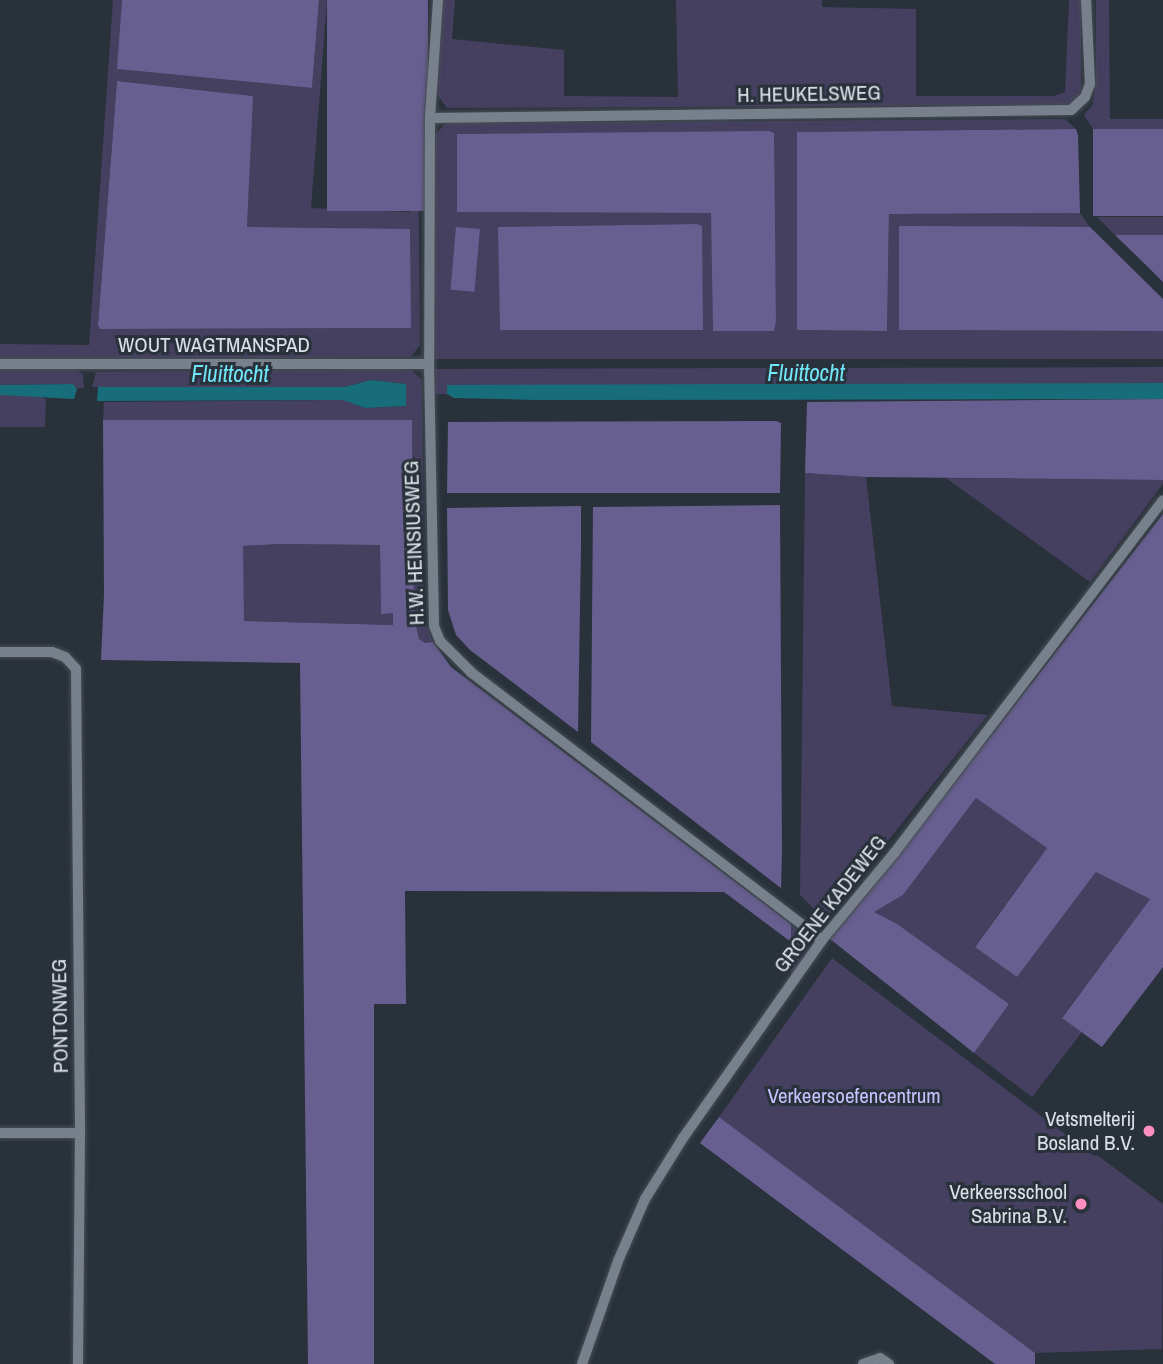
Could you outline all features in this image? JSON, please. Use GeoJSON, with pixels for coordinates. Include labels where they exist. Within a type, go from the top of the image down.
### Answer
{"type":"FeatureCollection","features":[{"type":"Feature","properties":{"kind":"street","name":"H.W. HEINSIUSWEG"},"geometry":{"type":"LineString","coordinates":[[438,0],[430,118],[429,364],[433,626],[440,641],[472,673],[822,940]]}},
{"type":"Feature","properties":{"kind":"street","name":"H. HEUKELSWEG"},"geometry":{"type":"LineString","coordinates":[[430,118],[1071,110],[1085,97],[1090,84],[1086,0]]}},
{"type":"Feature","properties":{"kind":"street","name":"WOUT WAGTMANSPAD"},"geometry":{"type":"LineString","coordinates":[[0,364],[429,364]]}},
{"type":"Feature","properties":{"kind":"street","name":"GROENE KADEWEG"},"geometry":{"type":"LineString","coordinates":[[582,1364],[618,1261],[645,1199],[683,1138],[822,940],[895,852],[1163,500]]}},
{"type":"Feature","properties":{"kind":"street","name":"PONTONWEG"},"geometry":{"type":"LineString","coordinates":[[0,652],[52,652],[65,657],[76,669],[80,1133],[78,1364]]}},
{"type":"Feature","properties":{"kind":"street"},"geometry":{"type":"LineString","coordinates":[[0,1133],[80,1133]]}},
{"type":"Feature","properties":{"kind":"street"},"geometry":{"type":"LineString","coordinates":[[863,1364],[880,1358],[889,1364]]}},
{"type":"Feature","properties":{"kind":"green space"},"geometry":{"type":"Polygon","coordinates":[[[113,0],[122,0],[118,69],[312,88],[319,0],[327,0],[311,208],[410,212],[418,137],[420,345],[411,357],[0,361],[0,344],[89,345],[113,0]],[[117,81],[98,325],[100,329],[411,328],[350,228],[247,227],[252,96],[117,81]]]}},
{"type":"Feature","properties":{"kind":"green space"},"geometry":{"type":"Polygon","coordinates":[[[443,0],[455,0],[452,39],[564,50],[564,96],[678,97],[676,0],[822,0],[822,7],[916,9],[916,96],[1054,96],[1065,92],[1069,0],[1081,0],[1081,92],[1071,104],[1038,105],[447,108],[436,93],[443,0]]]}},
{"type":"Feature","properties":{"kind":"green space"},"geometry":{"type":"Polygon","coordinates":[[[1096,0],[1109,0],[1110,119],[1163,119],[1163,129],[1093,129],[1084,115],[1093,104],[1096,79],[1096,0]]]}},
{"type":"Feature","properties":{"kind":"green space"},"geometry":{"type":"Polygon","coordinates":[[[1065,119],[1076,129],[797,132],[797,330],[887,331],[889,214],[1080,213],[1090,227],[900,227],[899,330],[1163,331],[1163,359],[432,359],[433,137],[446,123],[1065,119]],[[666,133],[458,134],[457,212],[712,213],[713,330],[774,331],[775,254],[666,133]],[[697,224],[499,227],[500,329],[702,330],[697,224]]]}},
{"type":"Feature","properties":{"kind":"green space"},"geometry":{"type":"Polygon","coordinates":[[[1097,217],[1163,217],[1163,235],[1115,235],[1097,217]]]}},
{"type":"Feature","properties":{"kind":"green space"},"geometry":{"type":"Polygon","coordinates":[[[75,367],[83,375],[84,388],[74,388],[73,384],[0,385],[0,368],[75,367]]]}},
{"type":"Feature","properties":{"kind":"green space"},"geometry":{"type":"Polygon","coordinates":[[[1163,367],[1163,384],[447,386],[447,394],[432,394],[432,369],[1163,367]]]}},
{"type":"Feature","properties":{"kind":"green space"},"geometry":{"type":"Polygon","coordinates":[[[412,371],[421,379],[422,386],[424,616],[433,642],[424,643],[419,639],[414,616],[412,420],[103,420],[104,402],[343,400],[365,408],[406,406],[406,384],[371,380],[344,387],[92,387],[96,372],[412,371]]]}},
{"type":"Feature","properties":{"kind":"green space"},"geometry":{"type":"Polygon","coordinates":[[[0,395],[36,395],[46,399],[45,427],[0,427],[0,395]]]}},
{"type":"Feature","properties":{"kind":"green space"},"geometry":{"type":"Polygon","coordinates":[[[805,473],[866,477],[892,706],[988,715],[825,920],[800,895],[805,473]]]}},
{"type":"Feature","properties":{"kind":"green space"},"geometry":{"type":"Polygon","coordinates":[[[946,478],[1163,480],[1163,484],[1090,582],[946,478]]]}},
{"type":"Feature","properties":{"kind":"green space"},"geometry":{"type":"Polygon","coordinates":[[[380,545],[381,613],[393,613],[393,625],[243,621],[243,546],[380,545]]]}},
{"type":"Feature","properties":{"kind":"green space"},"geometry":{"type":"Polygon","coordinates":[[[976,798],[1047,848],[975,946],[1017,977],[1096,872],[1150,899],[1062,1017],[1082,1032],[1032,1097],[974,1053],[1009,1004],[873,912],[903,895],[976,798]]]}},
{"type":"Feature","properties":{"kind":"green space"},"geometry":{"type":"Polygon","coordinates":[[[791,924],[806,939],[810,951],[791,983],[791,924]]]}},
{"type":"Feature","properties":{"kind":"green space","name":"Verkeersoefencentrum"},"geometry":{"type":"Polygon","coordinates":[[[832,958],[1094,1156],[1097,1155],[1163,1204],[1162,1349],[1035,1353],[719,1117],[832,958]]]}},
{"type":"Feature","properties":{"kind":"shaded area"},"geometry":{"type":"Polygon","coordinates":[[[122,0],[319,0],[312,88],[117,69],[122,0]]]}},
{"type":"Feature","properties":{"kind":"shaded area"},"geometry":{"type":"Polygon","coordinates":[[[327,0],[428,0],[428,211],[327,211],[327,0]]]}},
{"type":"Feature","properties":{"kind":"shaded area"},"geometry":{"type":"Polygon","coordinates":[[[117,81],[253,96],[247,227],[410,229],[411,328],[100,329],[98,325],[117,81]]]}},
{"type":"Feature","properties":{"kind":"shaded area"},"geometry":{"type":"Polygon","coordinates":[[[1076,129],[1080,213],[889,214],[887,331],[797,330],[797,132],[1076,129]]]}},
{"type":"Feature","properties":{"kind":"shaded area"},"geometry":{"type":"Polygon","coordinates":[[[1093,129],[1163,129],[1163,216],[1093,216],[1093,129]]]}},
{"type":"Feature","properties":{"kind":"shaded area"},"geometry":{"type":"Polygon","coordinates":[[[774,133],[774,331],[713,331],[711,213],[457,212],[457,134],[774,133]]]}},
{"type":"Feature","properties":{"kind":"shaded area"},"geometry":{"type":"Polygon","coordinates":[[[702,226],[703,330],[500,330],[498,227],[702,226]]]}},
{"type":"Feature","properties":{"kind":"shaded area"},"geometry":{"type":"Polygon","coordinates":[[[899,226],[1090,227],[1163,299],[1163,331],[899,330],[899,226]]]}},
{"type":"Feature","properties":{"kind":"shaded area"},"geometry":{"type":"Polygon","coordinates":[[[456,227],[480,229],[474,292],[451,290],[456,227]]]}},
{"type":"Feature","properties":{"kind":"shaded area"},"geometry":{"type":"Polygon","coordinates":[[[1115,235],[1163,235],[1163,282],[1150,269],[1115,235]]]}},
{"type":"Feature","properties":{"kind":"shaded area"},"geometry":{"type":"Polygon","coordinates":[[[1163,399],[1163,480],[866,477],[805,473],[807,402],[1163,399]]]}},
{"type":"Feature","properties":{"kind":"shaded area"},"geometry":{"type":"Polygon","coordinates":[[[103,420],[412,420],[414,616],[419,639],[425,643],[433,642],[451,667],[791,924],[791,942],[724,892],[405,891],[406,1004],[374,1004],[374,1364],[308,1364],[300,663],[101,660],[104,594],[103,420]],[[380,545],[243,546],[244,621],[393,625],[393,613],[381,614],[380,545]]]}},
{"type":"Feature","properties":{"kind":"shaded area"},"geometry":{"type":"Polygon","coordinates":[[[448,422],[781,423],[780,493],[447,493],[448,422]]]}},
{"type":"Feature","properties":{"kind":"shaded area"},"geometry":{"type":"Polygon","coordinates":[[[780,505],[781,888],[591,742],[593,507],[780,505]]]}},
{"type":"Feature","properties":{"kind":"shaded area"},"geometry":{"type":"Polygon","coordinates":[[[581,506],[578,732],[470,650],[456,635],[448,610],[447,508],[581,506]]]}},
{"type":"Feature","properties":{"kind":"shaded area"},"geometry":{"type":"Polygon","coordinates":[[[1163,514],[1163,967],[1102,1047],[1062,1018],[1150,899],[1096,872],[1017,977],[975,947],[1047,848],[976,798],[903,895],[874,912],[897,924],[1009,1004],[974,1053],[830,939],[880,879],[1163,514]]]}},
{"type":"Feature","properties":{"kind":"shaded area"},"geometry":{"type":"Polygon","coordinates":[[[719,1117],[1035,1353],[1035,1364],[995,1364],[700,1143],[719,1117]]]}},
{"type":"Feature","properties":{"kind":"water"},"geometry":{"type":"Polygon","coordinates":[[[371,380],[406,384],[406,406],[365,408],[343,400],[97,401],[98,387],[344,387],[371,380]]]}},
{"type":"Feature","properties":{"kind":"water"},"geometry":{"type":"Polygon","coordinates":[[[1163,383],[1163,399],[536,400],[454,398],[447,394],[447,385],[1163,383]]]}},
{"type":"Feature","properties":{"kind":"water"},"geometry":{"type":"Polygon","coordinates":[[[73,384],[77,389],[74,399],[0,395],[0,385],[73,384]]]}},
{"type":"Feature","properties":{"kind":"place","name":"Vetsmelterij Bosland B.V."},"geometry":{"type":"Point","coordinates":[1149,1131]}},
{"type":"Feature","properties":{"kind":"place","name":"Verkeersschool Sabrina B.V."},"geometry":{"type":"Point","coordinates":[1081,1204]}},
{"type":"Feature","properties":{"kind":"water label","name":"Fluittocht"},"geometry":{"type":"Point","coordinates":[806,373]}},
{"type":"Feature","properties":{"kind":"water label","name":"Fluittocht"},"geometry":{"type":"Point","coordinates":[230,374]}}]}
